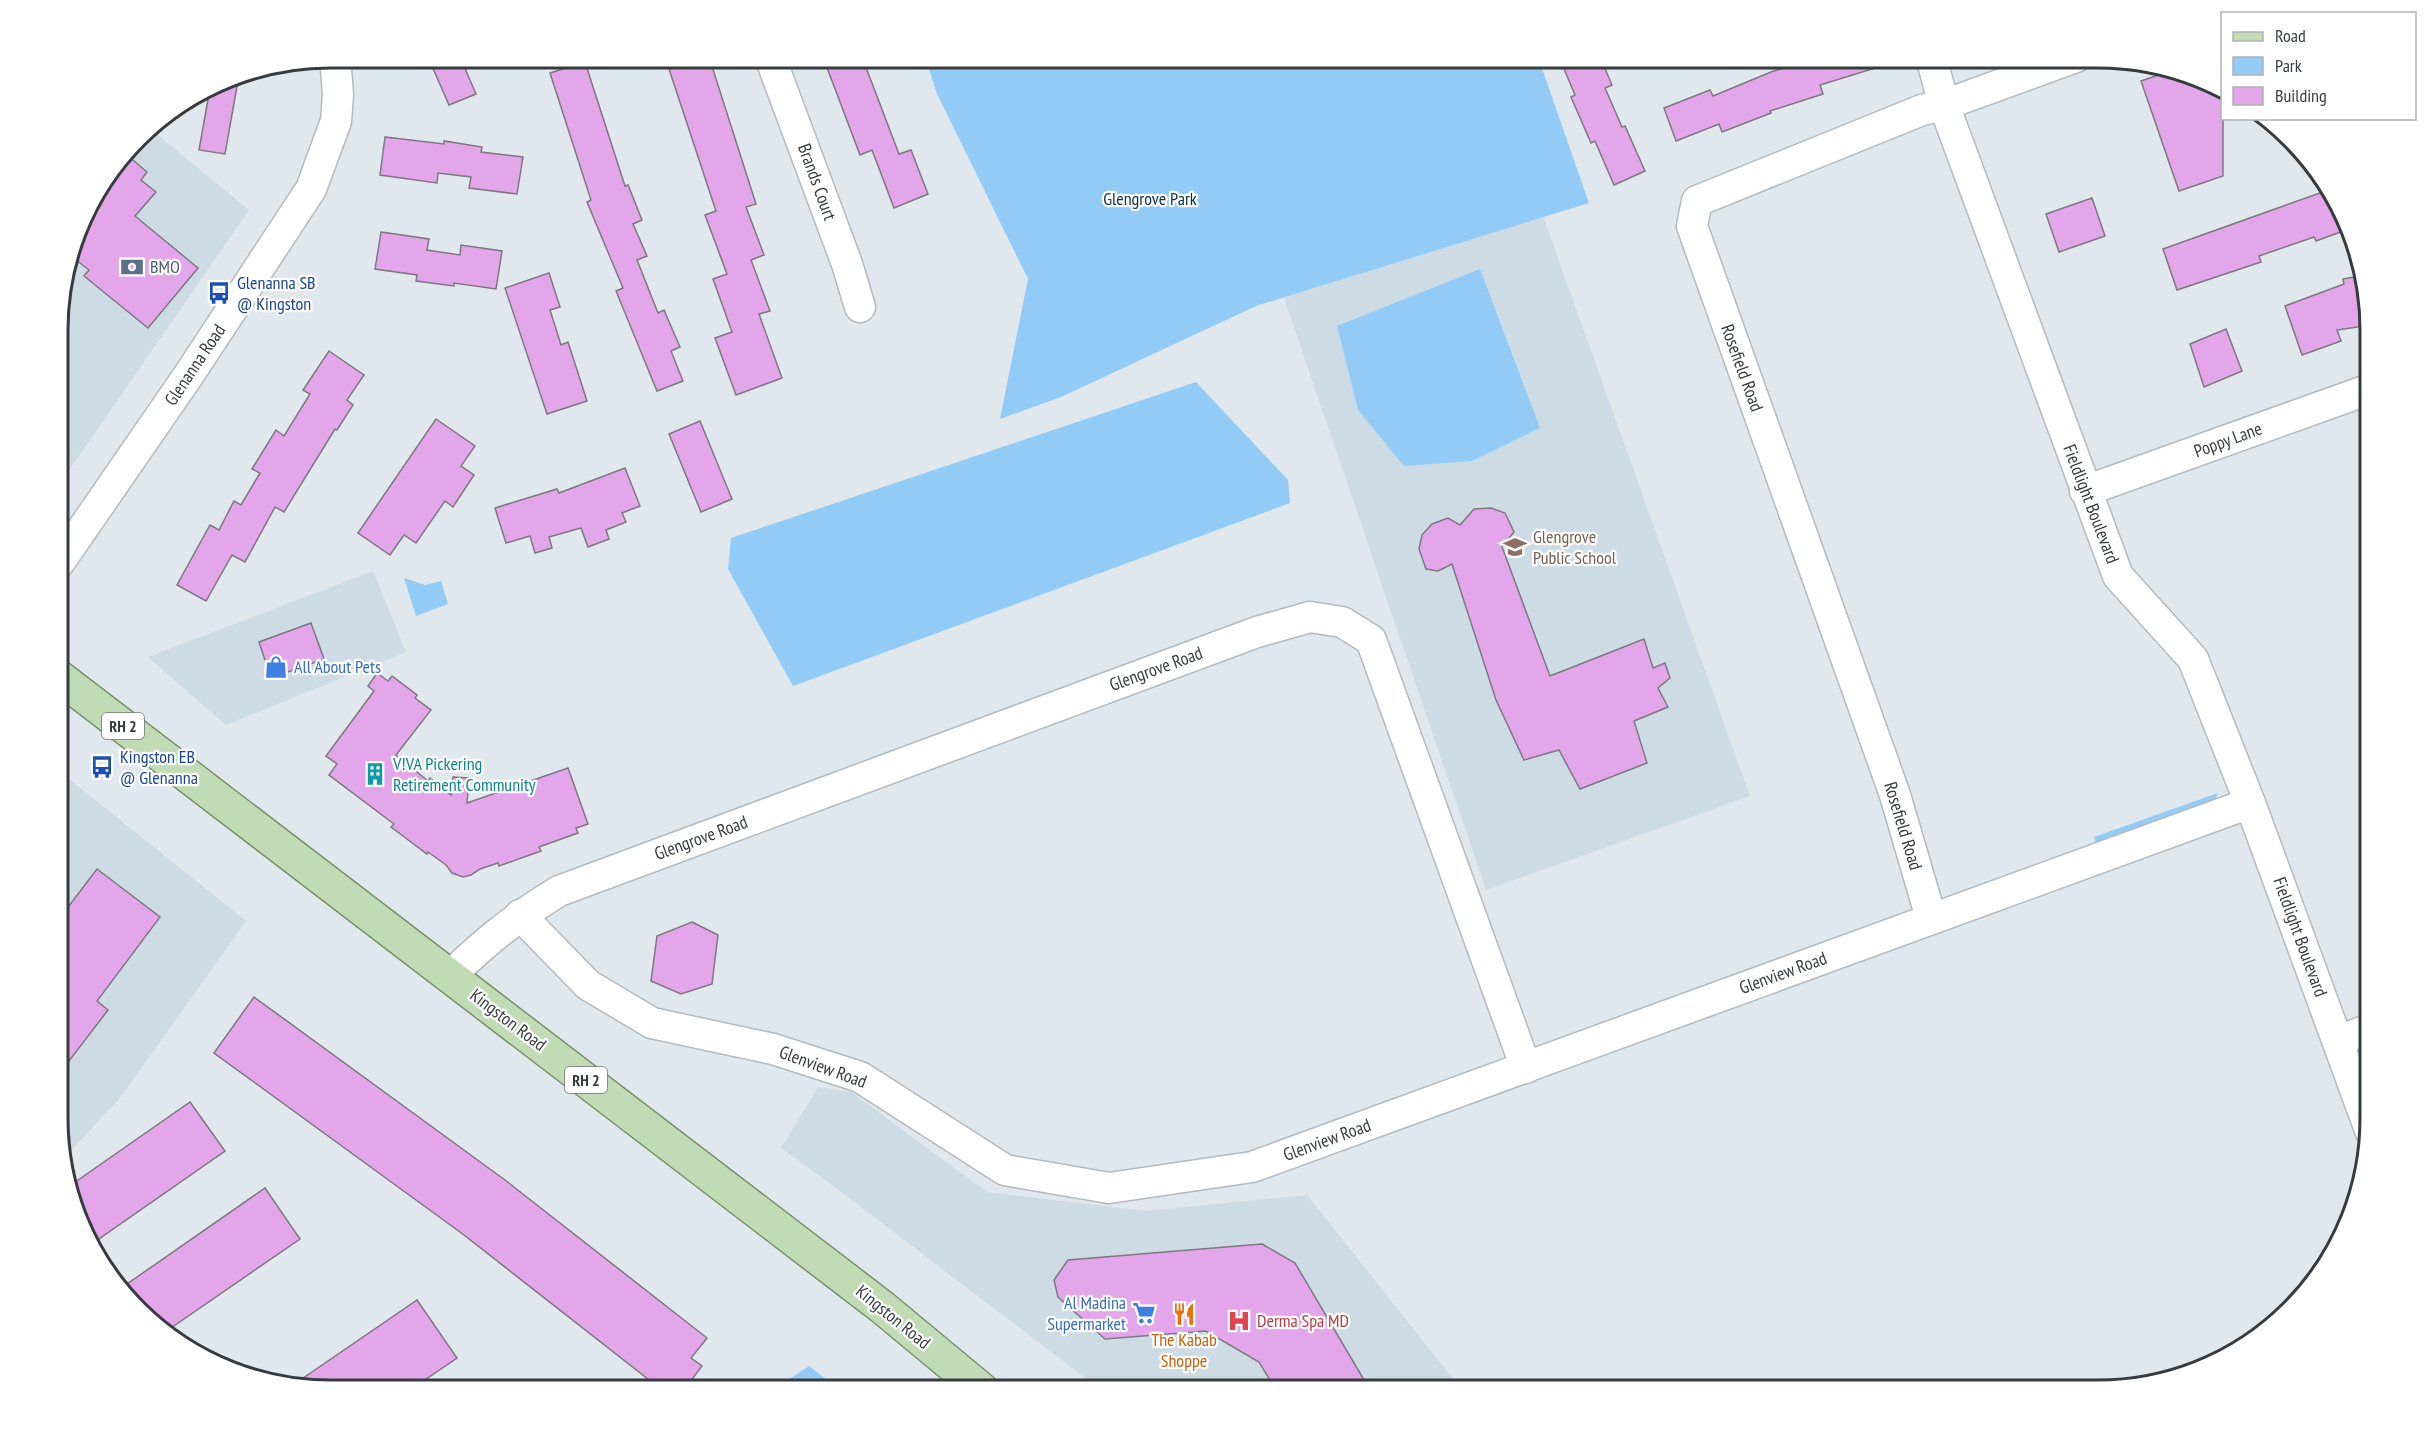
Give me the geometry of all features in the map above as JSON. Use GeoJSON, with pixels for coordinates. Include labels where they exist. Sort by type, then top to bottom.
{"type":"FeatureCollection","features":[{"type":"Feature","properties":{"kind":"main road","name":"Kingston Road"},"geometry":{"type":"LineString","coordinates":[[68,684],[882,1307],[970,1380]]}},
{"type":"Feature","properties":{"kind":"street","name":"Glenanna Road"},"geometry":{"type":"LineString","coordinates":[[68,550],[188,376],[311,189],[336,121],[338,94],[336,68]]}},
{"type":"Feature","properties":{"kind":"street","name":"Brands Court"},"geometry":{"type":"LineString","coordinates":[[774,68],[847,264],[860,307]]}},
{"type":"Feature","properties":{"kind":"street","name":"Fieldlight Boulevard"},"geometry":{"type":"LineString","coordinates":[[1934,68],[1944,105],[2118,576],[2193,659],[2250,803],[2360,1102]]}},
{"type":"Feature","properties":{"kind":"street","name":"Rosefield Road"},"geometry":{"type":"LineString","coordinates":[[1931,918],[1895,795],[1692,226],[1697,201],[1922,111],[2046,68]]}},
{"type":"Feature","properties":{"kind":"street","name":"Poppy Lane"},"geometry":{"type":"LineString","coordinates":[[2085,490],[2360,393]]}},
{"type":"Feature","properties":{"kind":"street","name":"Glengrove Road"},"geometry":{"type":"LineString","coordinates":[[520,915],[559,891],[1257,632],[1310,617],[1342,622],[1371,640],[1526,1068]]}},
{"type":"Feature","properties":{"kind":"street","name":"Glenview Road"},"geometry":{"type":"LineString","coordinates":[[520,915],[588,985],[652,1023],[773,1049],[860,1077],[1005,1170],[1109,1188],[1252,1167],[2250,803]]}},
{"type":"Feature","properties":{"kind":"street"},"geometry":{"type":"LineString","coordinates":[[450,976],[488,939],[520,915]]}},
{"type":"Feature","properties":{"kind":"street"},"geometry":{"type":"LineString","coordinates":[[2338,1041],[2360,1033]]}},
{"type":"Feature","properties":{"kind":"shaded area"},"geometry":{"type":"Polygon","coordinates":[[[156,134],[249,210],[68,472],[68,313],[70,296],[76,262],[87,229],[112,184],[144,144],[156,134]]]}},
{"type":"Feature","properties":{"kind":"shaded area","name":"Glengrove Public School"},"geometry":{"type":"Polygon","coordinates":[[[1543,216],[1750,796],[1486,890],[1284,298],[1543,216]]]}},
{"type":"Feature","properties":{"kind":"shaded area"},"geometry":{"type":"Polygon","coordinates":[[[373,571],[406,652],[226,725],[148,657],[373,571]]]}},
{"type":"Feature","properties":{"kind":"shaded area"},"geometry":{"type":"Polygon","coordinates":[[[68,778],[246,921],[120,1098],[70,1151],[68,1134],[68,778]]]}},
{"type":"Feature","properties":{"kind":"shaded area"},"geometry":{"type":"Polygon","coordinates":[[[818,1087],[851,1092],[987,1192],[1146,1211],[1307,1195],[1454,1380],[1088,1380],[781,1148],[818,1087]]]}},
{"type":"Feature","properties":{"kind":"green space","name":"Glengrove Park"},"geometry":{"type":"Polygon","coordinates":[[[929,68],[1542,68],[1589,203],[1256,306],[1061,397],[1000,419],[1028,279],[937,94],[929,68]]]}},
{"type":"Feature","properties":{"kind":"green space"},"geometry":{"type":"Polygon","coordinates":[[[1480,269],[1540,428],[1472,461],[1404,466],[1358,410],[1337,326],[1480,269]]]}},
{"type":"Feature","properties":{"kind":"green space"},"geometry":{"type":"Polygon","coordinates":[[[1196,382],[1288,480],[1290,503],[793,686],[728,569],[731,538],[1196,382]]]}},
{"type":"Feature","properties":{"kind":"green space"},"geometry":{"type":"Polygon","coordinates":[[[404,578],[425,585],[441,581],[448,604],[416,616],[404,578]]]}},
{"type":"Feature","properties":{"kind":"green space"},"geometry":{"type":"Polygon","coordinates":[[[2218,793],[2213,805],[2096,845],[2094,837],[2218,793]]]}},
{"type":"Feature","properties":{"kind":"green space"},"geometry":{"type":"Polygon","coordinates":[[[809,1366],[827,1380],[788,1380],[809,1366]]]}},
{"type":"Feature","properties":{"kind":"building"},"geometry":{"type":"Polygon","coordinates":[[[433,68],[465,68],[476,94],[449,105],[433,68]]]}},
{"type":"Feature","properties":{"kind":"building"},"geometry":{"type":"Polygon","coordinates":[[[566,68],[587,68],[625,186],[628,185],[642,220],[633,224],[647,256],[637,260],[658,313],[664,310],[680,347],[671,351],[683,381],[657,391],[616,291],[623,288],[587,202],[591,200],[550,73],[566,68]]]}},
{"type":"Feature","properties":{"kind":"building"},"geometry":{"type":"Polygon","coordinates":[[[669,68],[713,68],[756,204],[746,207],[764,255],[751,260],[770,311],[759,314],[782,378],[736,395],[715,338],[732,332],[713,279],[727,274],[705,215],[716,211],[669,68]]]}},
{"type":"Feature","properties":{"kind":"building"},"geometry":{"type":"Polygon","coordinates":[[[827,68],[866,68],[899,154],[911,150],[928,194],[894,208],[872,150],[860,155],[827,68]]]}},
{"type":"Feature","properties":{"kind":"building"},"geometry":{"type":"Polygon","coordinates":[[[1564,68],[1605,68],[1612,85],[1605,88],[1645,171],[1614,185],[1595,141],[1591,143],[1571,97],[1575,95],[1564,68]]]}},
{"type":"Feature","properties":{"kind":"building"},"geometry":{"type":"Polygon","coordinates":[[[1783,68],[1875,68],[1820,85],[1823,94],[1770,111],[1771,113],[1722,132],[1719,124],[1676,141],[1664,108],[1710,90],[1713,96],[1783,68]]]}},
{"type":"Feature","properties":{"kind":"building"},"geometry":{"type":"Polygon","coordinates":[[[2159,75],[2166,76],[2199,87],[2221,99],[2223,176],[2179,191],[2141,81],[2159,75]]]}},
{"type":"Feature","properties":{"kind":"building"},"geometry":{"type":"Polygon","coordinates":[[[237,84],[225,154],[199,150],[208,98],[237,84]]]}},
{"type":"Feature","properties":{"kind":"building"},"geometry":{"type":"Polygon","coordinates":[[[385,137],[444,144],[444,141],[482,147],[481,152],[523,157],[517,194],[469,188],[471,177],[438,173],[437,183],[380,175],[385,137]]]}},
{"type":"Feature","properties":{"kind":"building"},"geometry":{"type":"Polygon","coordinates":[[[131,159],[147,172],[141,180],[156,192],[135,216],[198,268],[148,328],[84,276],[89,270],[77,260],[87,229],[112,184],[131,159]]]}},
{"type":"Feature","properties":{"kind":"building"},"geometry":{"type":"Polygon","coordinates":[[[2321,193],[2342,232],[2316,241],[2314,237],[2259,256],[2261,262],[2177,290],[2163,249],[2321,193]]]}},
{"type":"Feature","properties":{"kind":"building"},"geometry":{"type":"Polygon","coordinates":[[[2092,198],[2105,236],[2059,252],[2046,214],[2092,198]]]}},
{"type":"Feature","properties":{"kind":"building"},"geometry":{"type":"Polygon","coordinates":[[[381,232],[429,239],[427,250],[460,255],[461,245],[502,251],[496,289],[416,281],[417,275],[375,269],[381,232]]]}},
{"type":"Feature","properties":{"kind":"building"},"geometry":{"type":"Polygon","coordinates":[[[549,273],[560,307],[550,310],[561,345],[568,342],[587,401],[547,414],[505,288],[549,273]]]}},
{"type":"Feature","properties":{"kind":"building"},"geometry":{"type":"Polygon","coordinates":[[[2355,277],[2360,327],[2337,330],[2341,341],[2302,355],[2285,306],[2344,284],[2343,279],[2355,277]]]}},
{"type":"Feature","properties":{"kind":"building"},"geometry":{"type":"Polygon","coordinates":[[[2226,329],[2242,371],[2204,387],[2190,344],[2226,329]]]}},
{"type":"Feature","properties":{"kind":"building"},"geometry":{"type":"Polygon","coordinates":[[[329,351],[364,375],[347,400],[353,405],[337,430],[335,429],[284,512],[275,507],[245,562],[232,555],[206,601],[177,585],[210,525],[219,530],[234,501],[241,505],[260,473],[252,469],[276,430],[284,436],[310,394],[303,390],[329,351]]]}},
{"type":"Feature","properties":{"kind":"building"},"geometry":{"type":"Polygon","coordinates":[[[436,419],[475,446],[461,466],[474,475],[453,507],[445,501],[416,543],[404,535],[390,555],[358,533],[436,419]]]}},
{"type":"Feature","properties":{"kind":"building"},"geometry":{"type":"Polygon","coordinates":[[[700,421],[732,499],[701,512],[669,434],[700,421]]]}},
{"type":"Feature","properties":{"kind":"building"},"geometry":{"type":"Polygon","coordinates":[[[625,468],[640,506],[622,513],[626,522],[606,530],[609,539],[588,547],[581,528],[549,537],[552,548],[535,553],[530,536],[506,543],[495,508],[557,489],[559,493],[625,468]]]}},
{"type":"Feature","properties":{"kind":"building"},"geometry":{"type":"Polygon","coordinates":[[[1491,508],[1505,513],[1514,532],[1502,547],[1550,676],[1644,639],[1653,668],[1665,663],[1670,678],[1658,688],[1668,707],[1634,721],[1647,763],[1580,789],[1559,750],[1524,760],[1496,700],[1452,564],[1438,571],[1426,569],[1419,549],[1422,535],[1432,524],[1448,518],[1460,525],[1474,509],[1491,508]]]}},
{"type":"Feature","properties":{"kind":"building"},"geometry":{"type":"Polygon","coordinates":[[[311,623],[324,659],[271,678],[259,642],[311,623]]]}},
{"type":"Feature","properties":{"kind":"building","name":"V!VA Pickering Retirement Community"},"geometry":{"type":"Polygon","coordinates":[[[377,673],[388,681],[392,676],[417,695],[415,698],[431,710],[396,755],[428,781],[430,778],[451,795],[453,777],[469,778],[467,803],[568,768],[588,824],[576,828],[578,833],[539,847],[541,851],[499,866],[498,863],[480,869],[463,877],[452,873],[446,865],[391,827],[394,824],[329,775],[337,764],[326,756],[374,691],[368,686],[377,673]]]}},
{"type":"Feature","properties":{"kind":"building"},"geometry":{"type":"Polygon","coordinates":[[[97,869],[160,917],[97,1001],[108,1010],[68,1062],[68,907],[97,869]]]}},
{"type":"Feature","properties":{"kind":"building"},"geometry":{"type":"Polygon","coordinates":[[[692,922],[718,935],[712,984],[681,994],[651,981],[657,936],[692,922]]]}},
{"type":"Feature","properties":{"kind":"building"},"geometry":{"type":"Polygon","coordinates":[[[254,997],[505,1180],[707,1338],[691,1358],[702,1366],[692,1380],[649,1380],[464,1235],[214,1053],[254,997]]]}},
{"type":"Feature","properties":{"kind":"building"},"geometry":{"type":"Polygon","coordinates":[[[190,1102],[225,1151],[98,1239],[87,1218],[75,1182],[190,1102]]]}},
{"type":"Feature","properties":{"kind":"building"},"geometry":{"type":"Polygon","coordinates":[[[265,1188],[300,1239],[173,1327],[144,1303],[128,1284],[265,1188]]]}},
{"type":"Feature","properties":{"kind":"building"},"geometry":{"type":"Polygon","coordinates":[[[1262,1244],[1295,1263],[1364,1380],[1270,1380],[1259,1362],[1206,1331],[1105,1339],[1058,1297],[1054,1280],[1068,1260],[1262,1244]]]}},
{"type":"Feature","properties":{"kind":"building"},"geometry":{"type":"Polygon","coordinates":[[[417,1300],[457,1358],[425,1380],[303,1378],[417,1300]]]}},
{"type":"Feature","properties":{"kind":"place","name":"BMO"},"geometry":{"type":"Point","coordinates":[132,267]}},
{"type":"Feature","properties":{"kind":"place","name":"Glenanna SB @ Kingston"},"geometry":{"type":"Point","coordinates":[219,293]}},
{"type":"Feature","properties":{"kind":"place","name":"Glengrove Public School"},"geometry":{"type":"Point","coordinates":[1515,547]}},
{"type":"Feature","properties":{"kind":"place","name":"All About Pets"},"geometry":{"type":"Point","coordinates":[276,667]}},
{"type":"Feature","properties":{"kind":"place","name":"Kingston EB @ Glenanna"},"geometry":{"type":"Point","coordinates":[102,767]}},
{"type":"Feature","properties":{"kind":"place","name":"V!VA Pickering Retirement Community"},"geometry":{"type":"Point","coordinates":[375,774]}},
{"type":"Feature","properties":{"kind":"place","name":"Al Madina Supermarket"},"geometry":{"type":"Point","coordinates":[1144,1313]}},
{"type":"Feature","properties":{"kind":"place","name":"The Kabab Shoppe"},"geometry":{"type":"Point","coordinates":[1184,1314]}},
{"type":"Feature","properties":{"kind":"place","name":"Derma Spa MD"},"geometry":{"type":"Point","coordinates":[1239,1321]}}]}
